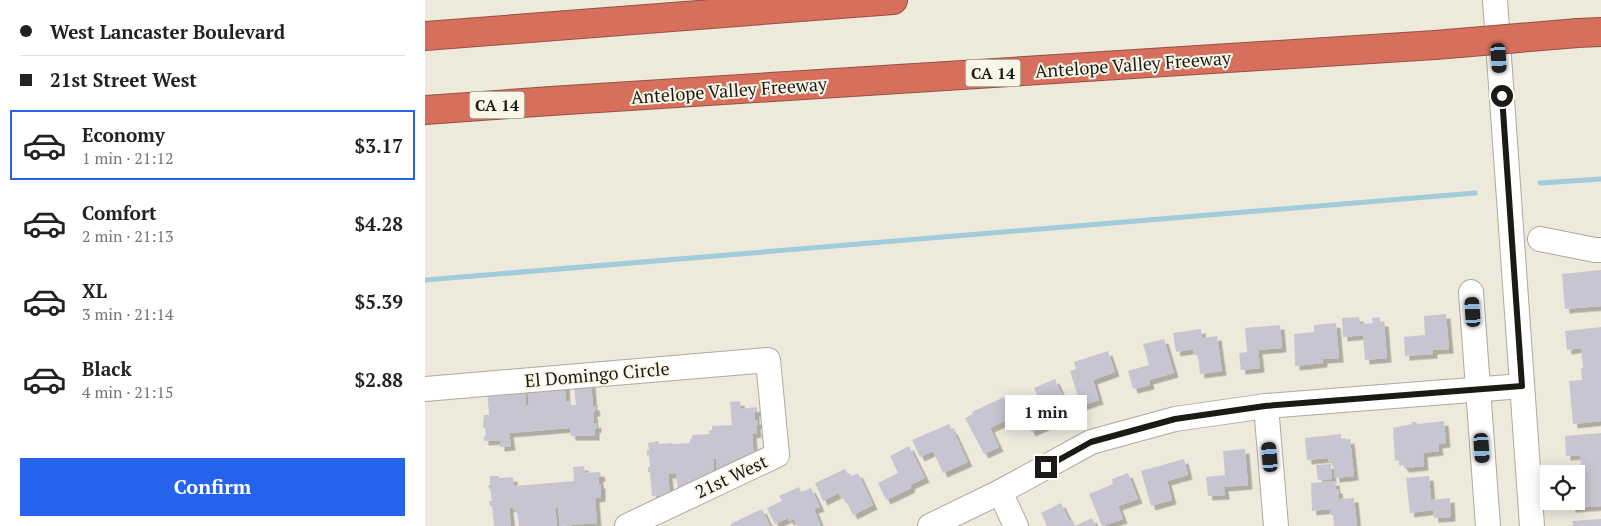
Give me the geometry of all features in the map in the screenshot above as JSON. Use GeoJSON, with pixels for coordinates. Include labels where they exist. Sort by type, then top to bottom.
{"type":"FeatureCollection","features":[{"type":"Feature","properties":{"kind":"highway"},"geometry":{"type":"LineString","coordinates":[[425,30],[438,34],[893,0]]}},
{"type":"Feature","properties":{"kind":"highway","name":"Antelope Valley Freeway"},"geometry":{"type":"LineString","coordinates":[[431,112],[1435,45],[1589,32]]}},
{"type":"Feature","properties":{"kind":"street"},"geometry":{"type":"LineString","coordinates":[[1495,0],[1532,526]]}},
{"type":"Feature","properties":{"kind":"street"},"geometry":{"type":"LineString","coordinates":[[1540,239],[1601,250]]}},
{"type":"Feature","properties":{"kind":"street"},"geometry":{"type":"LineString","coordinates":[[1471,292],[1488,526]]}},
{"type":"Feature","properties":{"kind":"street","name":"El Domingo Circle"},"geometry":{"type":"LineString","coordinates":[[425,389],[768,360]]}},
{"type":"Feature","properties":{"kind":"street","name":"21st West"},"geometry":{"type":"LineString","coordinates":[[627,526],[777,455],[768,360]]}},
{"type":"Feature","properties":{"kind":"street"},"geometry":{"type":"LineString","coordinates":[[930,526],[1000,492],[1091,442],[1175,419],[1265,406],[1522,386]]}},
{"type":"Feature","properties":{"kind":"street"},"geometry":{"type":"LineString","coordinates":[[1265,406],[1276,526]]}},
{"type":"Feature","properties":{"kind":"street"},"geometry":{"type":"LineString","coordinates":[[1000,492],[1016,526]]}},
{"type":"Feature","properties":{"kind":"building"},"geometry":{"type":"Polygon","coordinates":[[[1601,270],[1601,306],[1565,309],[1562,274],[1601,270]]]}},
{"type":"Feature","properties":{"kind":"building"},"geometry":{"type":"Polygon","coordinates":[[[1446,314],[1449,349],[1433,350],[1433,354],[1405,356],[1404,337],[1425,335],[1424,316],[1446,314]]]}},
{"type":"Feature","properties":{"kind":"building"},"geometry":{"type":"Polygon","coordinates":[[[1359,317],[1360,324],[1373,323],[1372,318],[1380,317],[1380,322],[1384,322],[1387,358],[1365,360],[1363,335],[1343,337],[1342,318],[1359,317]]]}},
{"type":"Feature","properties":{"kind":"building"},"geometry":{"type":"Polygon","coordinates":[[[1336,323],[1339,358],[1323,359],[1323,363],[1295,366],[1294,334],[1314,332],[1314,325],[1336,323]]]}},
{"type":"Feature","properties":{"kind":"building"},"geometry":{"type":"Polygon","coordinates":[[[1280,325],[1282,348],[1258,350],[1260,368],[1241,370],[1239,353],[1247,352],[1245,328],[1280,325]]]}},
{"type":"Feature","properties":{"kind":"building"},"geometry":{"type":"Polygon","coordinates":[[[1601,327],[1601,421],[1573,424],[1569,381],[1582,380],[1581,368],[1583,368],[1581,348],[1567,350],[1565,331],[1601,327]]]}},
{"type":"Feature","properties":{"kind":"building"},"geometry":{"type":"Polygon","coordinates":[[[1201,329],[1202,338],[1217,336],[1222,371],[1200,374],[1198,355],[1194,355],[1193,349],[1176,352],[1173,333],[1201,329]]]}},
{"type":"Feature","properties":{"kind":"building"},"geometry":{"type":"Polygon","coordinates":[[[1164,339],[1174,373],[1149,380],[1150,385],[1133,389],[1128,371],[1149,365],[1143,344],[1164,339]]]}},
{"type":"Feature","properties":{"kind":"building"},"geometry":{"type":"Polygon","coordinates":[[[1108,351],[1115,372],[1093,380],[1099,400],[1081,406],[1070,371],[1076,369],[1074,362],[1108,351]]]}},
{"type":"Feature","properties":{"kind":"building"},"geometry":{"type":"Polygon","coordinates":[[[1055,379],[1069,411],[1055,418],[1056,421],[1031,432],[1019,406],[1038,397],[1034,388],[1055,379]]]}},
{"type":"Feature","properties":{"kind":"building"},"geometry":{"type":"Polygon","coordinates":[[[565,383],[566,402],[571,401],[571,405],[576,405],[574,385],[591,383],[593,406],[595,406],[596,412],[593,412],[594,424],[597,423],[595,436],[571,436],[570,428],[509,433],[511,446],[500,447],[500,440],[484,441],[484,436],[486,435],[485,428],[483,428],[484,415],[489,415],[487,390],[525,387],[526,406],[529,405],[527,386],[565,383]]]}},
{"type":"Feature","properties":{"kind":"building"},"geometry":{"type":"Polygon","coordinates":[[[1004,397],[1013,417],[990,428],[999,447],[984,454],[965,418],[973,414],[972,412],[1004,397]]]}},
{"type":"Feature","properties":{"kind":"building"},"geometry":{"type":"Polygon","coordinates":[[[740,401],[741,409],[757,407],[755,420],[758,420],[756,425],[757,433],[752,434],[754,458],[737,460],[738,468],[717,470],[716,459],[713,459],[714,478],[698,479],[699,486],[678,488],[676,474],[668,474],[670,494],[652,496],[650,472],[648,472],[648,467],[650,467],[649,455],[647,456],[647,451],[649,450],[648,443],[658,441],[659,444],[690,443],[692,435],[710,434],[709,430],[712,430],[712,426],[732,425],[730,402],[740,401]]]}},
{"type":"Feature","properties":{"kind":"building"},"geometry":{"type":"Polygon","coordinates":[[[1444,421],[1446,443],[1438,444],[1439,451],[1423,453],[1424,466],[1405,468],[1398,460],[1395,461],[1393,428],[1412,424],[1411,422],[1416,422],[1417,424],[1444,421]]]}},
{"type":"Feature","properties":{"kind":"building"},"geometry":{"type":"Polygon","coordinates":[[[949,424],[968,462],[943,473],[933,451],[920,457],[912,440],[949,424]]]}},
{"type":"Feature","properties":{"kind":"building"},"geometry":{"type":"Polygon","coordinates":[[[1601,433],[1601,506],[1585,507],[1585,465],[1581,465],[1580,455],[1566,456],[1565,436],[1601,433]]]}},
{"type":"Feature","properties":{"kind":"building"},"geometry":{"type":"Polygon","coordinates":[[[1341,434],[1341,440],[1350,439],[1354,476],[1335,478],[1333,461],[1328,462],[1328,458],[1307,460],[1305,438],[1341,434]]]}},
{"type":"Feature","properties":{"kind":"building"},"geometry":{"type":"Polygon","coordinates":[[[909,446],[925,478],[910,485],[911,488],[886,500],[878,483],[898,473],[890,456],[909,446]]]}},
{"type":"Feature","properties":{"kind":"building"},"geometry":{"type":"Polygon","coordinates":[[[1245,449],[1248,485],[1224,487],[1225,495],[1208,496],[1206,477],[1225,475],[1223,451],[1245,449]]]}},
{"type":"Feature","properties":{"kind":"building"},"geometry":{"type":"Polygon","coordinates":[[[1184,459],[1188,475],[1167,481],[1172,500],[1151,506],[1141,471],[1184,459]]]}},
{"type":"Feature","properties":{"kind":"building"},"geometry":{"type":"Polygon","coordinates":[[[1331,464],[1332,479],[1318,480],[1316,465],[1331,464]]]}},
{"type":"Feature","properties":{"kind":"building"},"geometry":{"type":"Polygon","coordinates":[[[584,466],[585,473],[600,472],[601,497],[595,498],[597,523],[560,526],[558,507],[555,508],[557,526],[519,526],[517,511],[514,511],[513,507],[509,508],[511,526],[494,526],[492,506],[490,506],[489,501],[492,501],[488,485],[490,485],[490,476],[499,476],[499,478],[513,477],[514,486],[574,481],[573,467],[584,466]]]}},
{"type":"Feature","properties":{"kind":"building"},"geometry":{"type":"Polygon","coordinates":[[[845,469],[850,477],[858,473],[873,505],[853,515],[844,497],[841,498],[839,493],[823,501],[815,483],[845,469]]]}},
{"type":"Feature","properties":{"kind":"building"},"geometry":{"type":"Polygon","coordinates":[[[1128,473],[1138,499],[1118,506],[1123,519],[1102,526],[1089,494],[1113,484],[1112,479],[1128,473]]]}},
{"type":"Feature","properties":{"kind":"building"},"geometry":{"type":"Polygon","coordinates":[[[1429,476],[1431,500],[1450,498],[1451,517],[1434,518],[1433,510],[1410,513],[1406,478],[1429,476]]]}},
{"type":"Feature","properties":{"kind":"building"},"geometry":{"type":"Polygon","coordinates":[[[1335,481],[1339,499],[1354,498],[1357,526],[1334,526],[1333,515],[1331,515],[1330,509],[1312,511],[1311,483],[1335,481]]]}},
{"type":"Feature","properties":{"kind":"building"},"geometry":{"type":"Polygon","coordinates":[[[799,487],[801,492],[811,488],[820,507],[814,509],[821,526],[797,526],[794,519],[789,521],[788,518],[775,524],[767,508],[782,501],[779,496],[799,487]]]}},
{"type":"Feature","properties":{"kind":"building"},"geometry":{"type":"Polygon","coordinates":[[[1061,503],[1070,522],[1073,520],[1075,526],[1047,526],[1041,513],[1061,503]]]}},
{"type":"Feature","properties":{"kind":"building"},"geometry":{"type":"Polygon","coordinates":[[[762,509],[770,526],[731,526],[730,524],[762,509]]]}},
{"type":"Feature","properties":{"kind":"building"},"geometry":{"type":"Polygon","coordinates":[[[1092,518],[1096,526],[1075,526],[1092,518]]]}},
{"type":"Feature","properties":{"kind":"building"},"geometry":{"type":"Polygon","coordinates":[[[1601,519],[1601,526],[1573,526],[1572,521],[1601,519]]]}},
{"type":"Feature","properties":{"kind":"waterway"},"geometry":{"type":"LineString","coordinates":[[1540,183],[1601,179]]}},
{"type":"Feature","properties":{"kind":"waterway"},"geometry":{"type":"LineString","coordinates":[[425,280],[1475,193]]}},
{"type":"Feature","properties":{"kind":"route"},"geometry":{"type":"LineString","coordinates":[[1046,467],[1091,442],[1175,419],[1265,406],[1522,386],[1502,96]]}}]}
